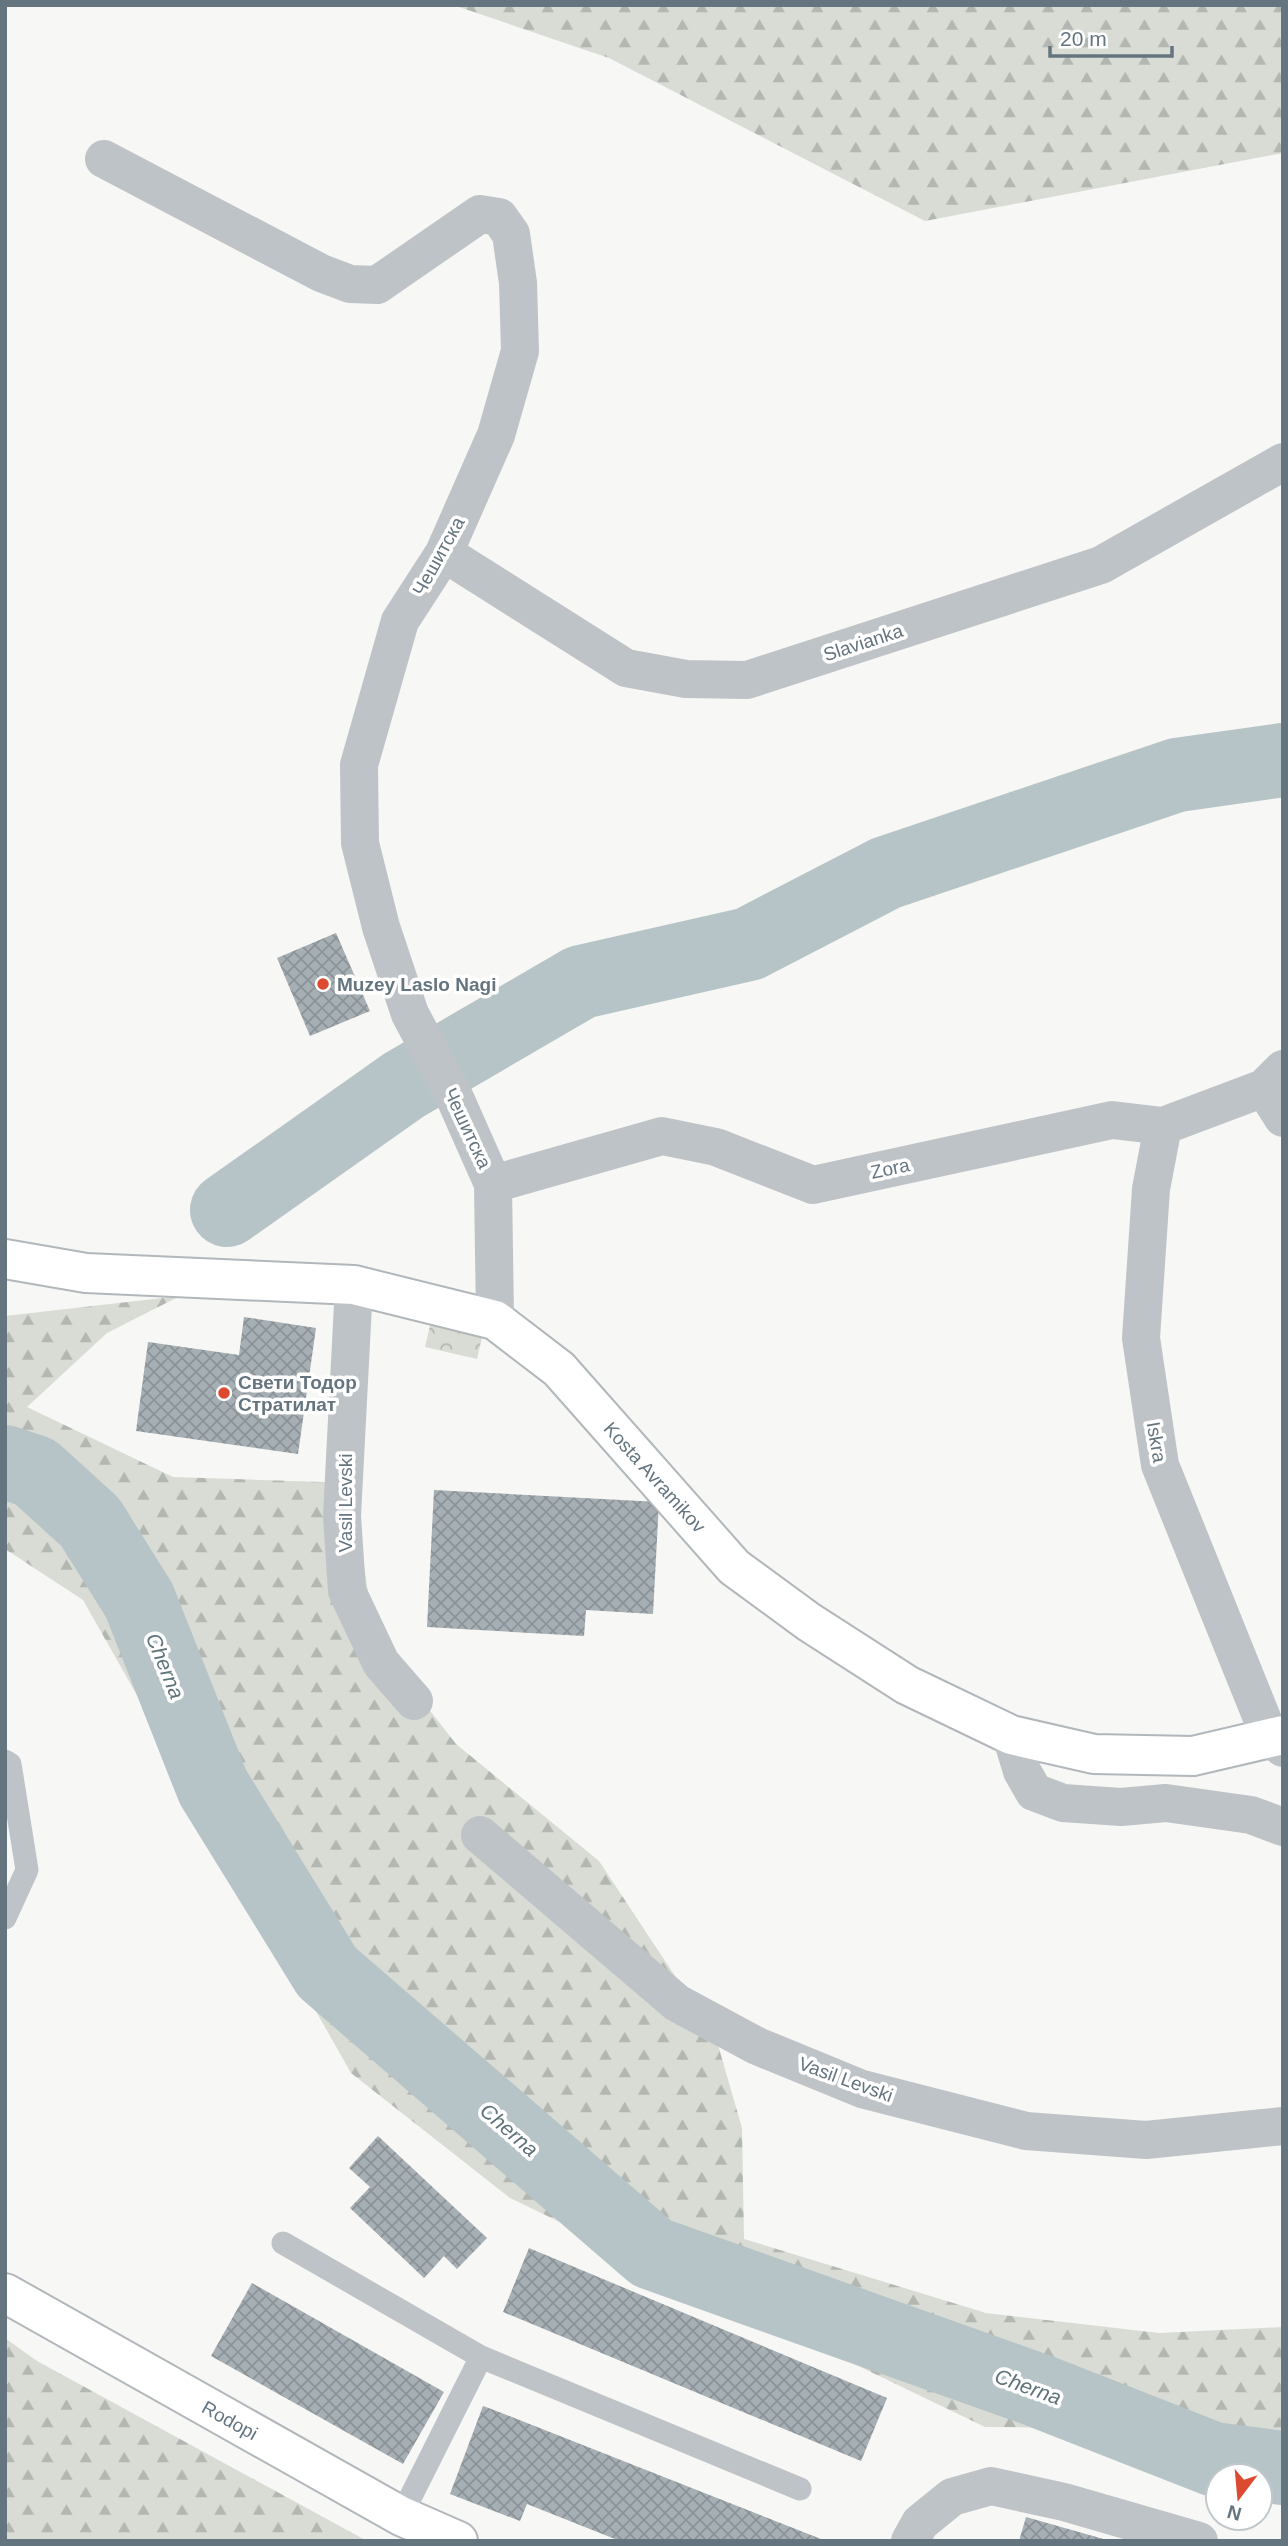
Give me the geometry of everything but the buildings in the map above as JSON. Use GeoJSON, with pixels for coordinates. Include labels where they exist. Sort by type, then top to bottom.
{"type":"FeatureCollection","features":[{"type":"Feature","properties":{"kind":"street","name":"Чешитска"},"geometry":{"type":"LineString","coordinates":[[104,159],[321,273],[350,284],[377,285],[480,214],[499,217],[510,234],[518,283],[520,351],[496,435],[444,553],[400,621],[359,765],[360,843],[380,927],[410,1014],[454,1096],[493,1184],[495,1320]]}},
{"type":"Feature","properties":{"kind":"street","name":"Slavianka"},"geometry":{"type":"LineString","coordinates":[[444,553],[626,668],[686,679],[747,680],[1101,565],[1283,463]]}},
{"type":"Feature","properties":{"kind":"street","name":"Zora"},"geometry":{"type":"LineString","coordinates":[[493,1184],[662,1136],[716,1147],[813,1185],[1112,1120],[1163,1126],[1276,1092]]}},
{"type":"Feature","properties":{"kind":"street","name":"Iskra"},"geometry":{"type":"LineString","coordinates":[[1163,1126],[1151,1189],[1141,1338],[1160,1465],[1278,1740]]}},
{"type":"Feature","properties":{"kind":"street","name":"Kosta Avramikov"},"geometry":{"type":"LineString","coordinates":[[5,1259],[86,1273],[354,1285],[495,1320],[559,1369],[734,1567],[809,1622],[907,1685],[1012,1735],[1094,1754],[1193,1756],[1278,1740]]}},
{"type":"Feature","properties":{"kind":"street","name":"Vasil Levski"},"geometry":{"type":"LineString","coordinates":[[354,1285],[342,1516],[347,1591],[381,1663],[414,1701]]}},
{"type":"Feature","properties":{"kind":"street"},"geometry":{"type":"LineString","coordinates":[[1012,1735],[1022,1771],[1034,1792],[1063,1803],[1121,1807],[1166,1803],[1251,1815],[1283,1826]]}},
{"type":"Feature","properties":{"kind":"street","name":"Vasil Levski"},"geometry":{"type":"LineString","coordinates":[[480,1835],[677,2003],[757,2046],[862,2088],[1026,2131],[1146,2140],[1283,2126]]}},
{"type":"Feature","properties":{"kind":"street","name":"Rodopi"},"geometry":{"type":"LineString","coordinates":[[5,2293],[401,2516],[458,2541]]}},
{"type":"Feature","properties":{"kind":"street"},"geometry":{"type":"LineString","coordinates":[[910,2541],[920,2523],[952,2497],[990,2486],[1064,2502],[1199,2541]]}},
{"type":"Feature","properties":{"kind":"lane"},"geometry":{"type":"LineString","coordinates":[[5,1761],[10,1764],[27,1870],[5,1918]]}},
{"type":"Feature","properties":{"kind":"lane"},"geometry":{"type":"LineString","coordinates":[[283,2244],[481,2357],[800,2489]]}},
{"type":"Feature","properties":{"kind":"lane"},"geometry":{"type":"LineString","coordinates":[[401,2516],[481,2357]]}},
{"type":"Feature","properties":{"kind":"green space"},"geometry":{"type":"Polygon","coordinates":[[[453,5],[1283,5],[1283,153],[925,221],[609,58],[453,5]]]}},
{"type":"Feature","properties":{"kind":"green space"},"geometry":{"type":"Polygon","coordinates":[[[180,1296],[107,1333],[27,1407],[173,1477],[352,1483],[375,1640],[456,1744],[599,1861],[716,2038],[742,2128],[744,2239],[986,2313],[1159,2333],[1283,2327],[1283,2430],[985,2427],[510,2198],[351,2073],[83,1600],[5,1549],[5,1316],[180,1296]]]}},
{"type":"Feature","properties":{"kind":"green space"},"geometry":{"type":"Polygon","coordinates":[[[434,1308],[486,1320],[477,1359],[425,1347],[434,1308]]]}},
{"type":"Feature","properties":{"kind":"green space"},"geometry":{"type":"Polygon","coordinates":[[[5,2338],[37,2361],[367,2541],[5,2539],[5,2338]]]}},
{"type":"Feature","properties":{"kind":"waterway"},"geometry":{"type":"LineString","coordinates":[[227,1210],[404,1085],[581,982],[749,944],[886,873],[1177,775],[1283,760]]}},
{"type":"Feature","properties":{"kind":"waterway","name":"Cherna"},"geometry":{"type":"LineString","coordinates":[[5,1462],[35,1472],[90,1522],[139,1600],[213,1787],[327,1972],[652,2253],[1037,2390],[1213,2459],[1283,2468]]}},
{"type":"Feature","properties":{"kind":"place","name":"Muzey Laslo Nagi"},"geometry":{"type":"Point","coordinates":[323,984]}},
{"type":"Feature","properties":{"kind":"place","name":"Свети Тодор Стратилат"},"geometry":{"type":"Point","coordinates":[224,1393]}}]}
